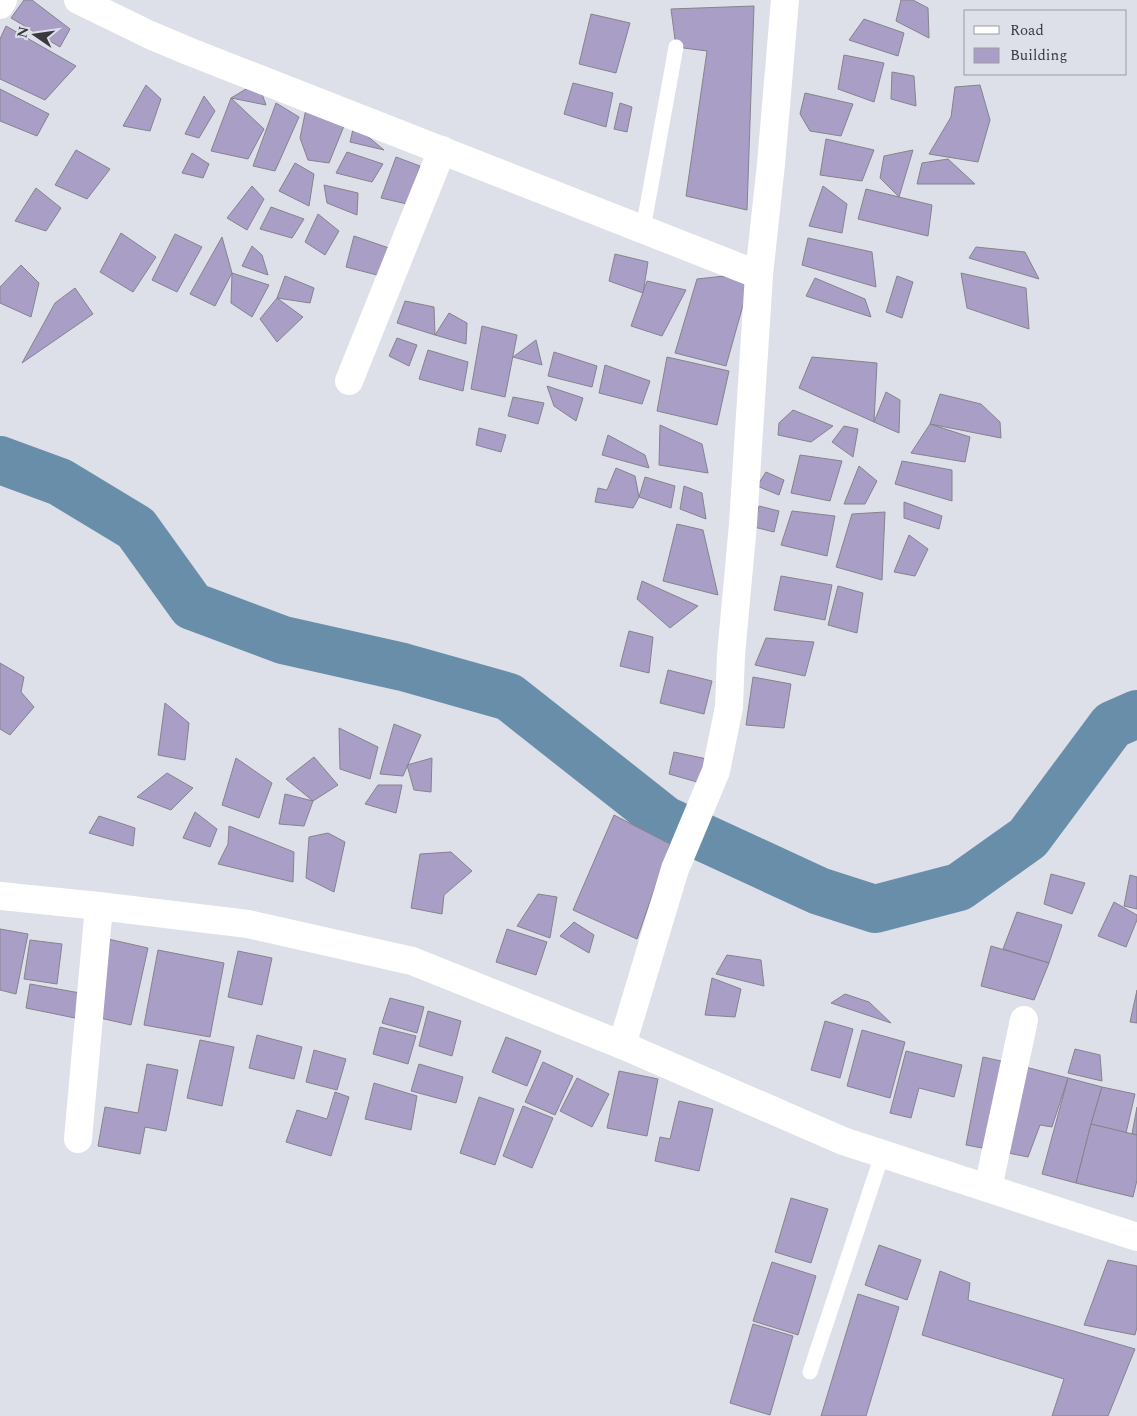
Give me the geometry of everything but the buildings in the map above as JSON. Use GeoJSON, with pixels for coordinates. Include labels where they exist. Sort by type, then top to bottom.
{"type":"FeatureCollection","features":[{"type":"Feature","properties":{"kind":"street"},"geometry":{"type":"LineString","coordinates":[[0,5],[2,0]]}},
{"type":"Feature","properties":{"kind":"street"},"geometry":{"type":"LineString","coordinates":[[78,0],[188,51],[759,275]]}},
{"type":"Feature","properties":{"kind":"street"},"geometry":{"type":"LineString","coordinates":[[622,1045],[675,869],[716,771],[729,707],[731,655],[743,524],[759,275],[785,0]]}},
{"type":"Feature","properties":{"kind":"street"},"geometry":{"type":"LineString","coordinates":[[349,381],[442,150]]}},
{"type":"Feature","properties":{"kind":"street"},"geometry":{"type":"LineString","coordinates":[[0,896],[248,924],[412,961],[622,1045],[843,1141],[1137,1237]]}},
{"type":"Feature","properties":{"kind":"street"},"geometry":{"type":"LineString","coordinates":[[78,1139],[99,906]]}},
{"type":"Feature","properties":{"kind":"street"},"geometry":{"type":"LineString","coordinates":[[988,1188],[1024,1020]]}},
{"type":"Feature","properties":{"kind":"lane"},"geometry":{"type":"LineString","coordinates":[[643,229],[676,47]]}},
{"type":"Feature","properties":{"kind":"lane"},"geometry":{"type":"LineString","coordinates":[[810,1372],[882,1155]]}},
{"type":"Feature","properties":{"kind":"waterway"},"geometry":{"type":"LineString","coordinates":[[0,460],[60,482],[136,528],[192,606],[283,640],[403,667],[509,697],[665,820],[819,891],[875,909],[959,887],[1028,838],[1112,725],[1137,714]]}}]}
